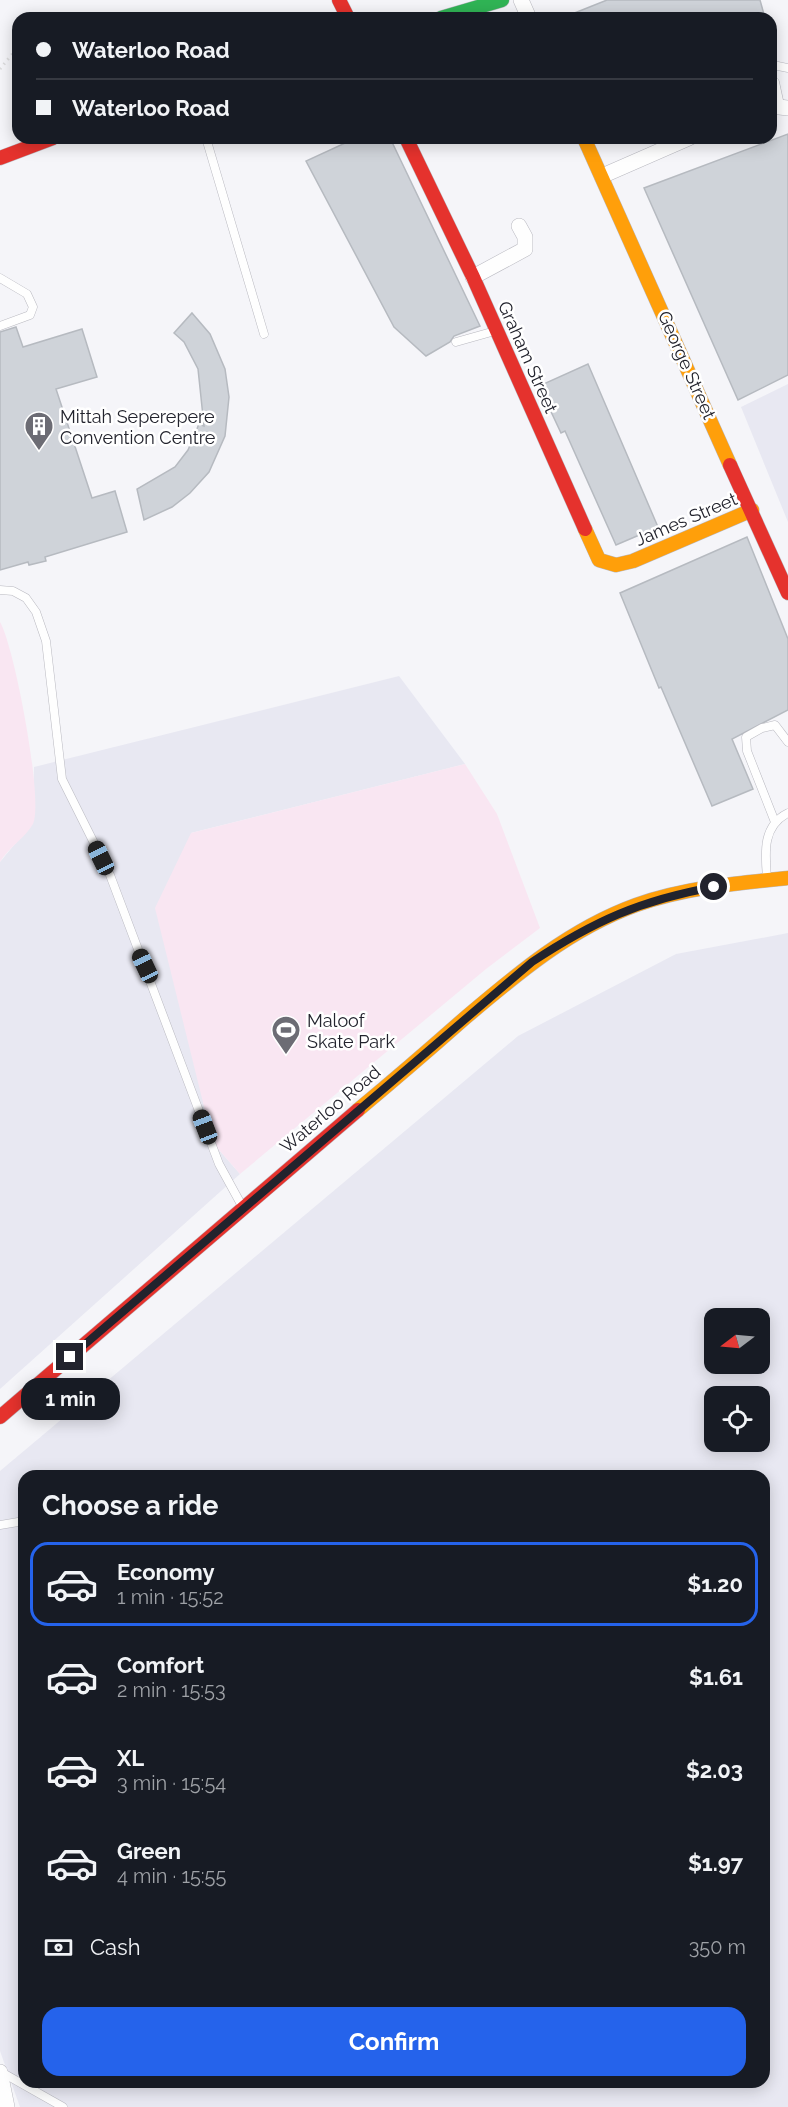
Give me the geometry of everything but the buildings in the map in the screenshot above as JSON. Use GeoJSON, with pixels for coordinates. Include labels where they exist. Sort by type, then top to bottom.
{"type":"FeatureCollection","features":[{"type":"Feature","properties":{"kind":"street"},"geometry":{"type":"LineString","coordinates":[[461,12],[502,0]]}},
{"type":"Feature","properties":{"kind":"street"},"geometry":{"type":"LineString","coordinates":[[0,158],[37,144]]}},
{"type":"Feature","properties":{"kind":"street","name":"Graham Street"},"geometry":{"type":"LineString","coordinates":[[409,144],[473,277],[599,560],[616,565],[633,561]]}},
{"type":"Feature","properties":{"kind":"street","name":"George Street"},"geometry":{"type":"LineString","coordinates":[[587,144],[788,593]]}},
{"type":"Feature","properties":{"kind":"street"},"geometry":{"type":"LineString","coordinates":[[602,176],[675,144]]}},
{"type":"Feature","properties":{"kind":"street"},"geometry":{"type":"LineString","coordinates":[[473,277],[525,249],[525,237],[519,226]]}},
{"type":"Feature","properties":{"kind":"street","name":"James Street"},"geometry":{"type":"LineString","coordinates":[[633,561],[752,510]]}},
{"type":"Feature","properties":{"kind":"street","name":"Waterloo Road"},"geometry":{"type":"LineString","coordinates":[[0,1417],[532,962],[556,946],[635,905],[696,891],[767,879],[788,878]]}},
{"type":"Feature","properties":{"kind":"street"},"geometry":{"type":"LineString","coordinates":[[0,2072],[7,2107]]}},
{"type":"Feature","properties":{"kind":"lane"},"geometry":{"type":"LineString","coordinates":[[208,144],[264,334]]}},
{"type":"Feature","properties":{"kind":"lane"},"geometry":{"type":"LineString","coordinates":[[0,278],[27,294],[33,307],[30,315],[0,326]]}},
{"type":"Feature","properties":{"kind":"lane"},"geometry":{"type":"LineString","coordinates":[[456,342],[497,331]]}},
{"type":"Feature","properties":{"kind":"lane"},"geometry":{"type":"LineString","coordinates":[[0,590],[13,591],[27,598],[36,612],[46,641],[62,779],[110,875],[219,1164],[243,1207]]}},
{"type":"Feature","properties":{"kind":"lane"},"geometry":{"type":"LineString","coordinates":[[776,822],[747,751],[746,737],[762,728],[775,725],[788,742]]}},
{"type":"Feature","properties":{"kind":"lane"},"geometry":{"type":"LineString","coordinates":[[767,879],[765,851],[769,831],[788,813]]}},
{"type":"Feature","properties":{"kind":"lane"},"geometry":{"type":"LineString","coordinates":[[0,1525],[18,1522]]}},
{"type":"Feature","properties":{"kind":"lane"},"geometry":{"type":"LineString","coordinates":[[0,2072],[18,2082]]}},
{"type":"Feature","properties":{"kind":"lane"},"geometry":{"type":"LineString","coordinates":[[29,2088],[63,2107]]}},
{"type":"Feature","properties":{"kind":"path"},"geometry":{"type":"LineString","coordinates":[[0,69],[12,54]]}},
{"type":"Feature","properties":{"kind":"shaded area"},"geometry":{"type":"Polygon","coordinates":[[[788,384],[788,522],[741,407],[788,384]]]}},
{"type":"Feature","properties":{"kind":"shaded area"},"geometry":{"type":"Polygon","coordinates":[[[0,622],[13,660],[26,723],[35,809],[30,829],[0,862],[0,622]]]}},
{"type":"Feature","properties":{"kind":"shaded area"},"geometry":{"type":"Polygon","coordinates":[[[399,676],[465,764],[191,833],[213,1143],[240,1174],[0,1389],[0,862],[33,822],[34,767],[399,676]]]}},
{"type":"Feature","properties":{"kind":"shaded area","name":"Maloof Skate Park"},"geometry":{"type":"Polygon","coordinates":[[[465,764],[497,814],[540,928],[486,969],[240,1174],[213,1143],[155,908],[191,833],[465,764]]]}},
{"type":"Feature","properties":{"kind":"shaded area"},"geometry":{"type":"Polygon","coordinates":[[[788,933],[788,2107],[20,2107],[0,2051],[0,1471],[518,1036],[676,954],[788,933]]]}},
{"type":"Feature","properties":{"kind":"traffic: fast"},"geometry":{"type":"LineString","coordinates":[[461,12],[502,0]]}},
{"type":"Feature","properties":{"kind":"traffic: slow"},"geometry":{"type":"LineString","coordinates":[[587,144],[730,465]]}},
{"type":"Feature","properties":{"kind":"traffic: slow"},"geometry":{"type":"LineString","coordinates":[[585,529],[599,560],[616,565],[633,561],[752,510]]}},
{"type":"Feature","properties":{"kind":"traffic: slow"},"geometry":{"type":"LineString","coordinates":[[358,1110],[505,985],[567,939],[589,926],[636,905],[673,894],[730,884],[788,878]]}},
{"type":"Feature","properties":{"kind":"traffic: jam"},"geometry":{"type":"LineString","coordinates":[[339,0],[345,12]]}},
{"type":"Feature","properties":{"kind":"traffic: jam"},"geometry":{"type":"LineString","coordinates":[[0,158],[37,144]]}},
{"type":"Feature","properties":{"kind":"traffic: jam"},"geometry":{"type":"LineString","coordinates":[[409,144],[473,277],[585,529]]}},
{"type":"Feature","properties":{"kind":"traffic: jam"},"geometry":{"type":"LineString","coordinates":[[730,465],[788,593]]}},
{"type":"Feature","properties":{"kind":"traffic: jam"},"geometry":{"type":"LineString","coordinates":[[0,1417],[358,1110]]}},
{"type":"Feature","properties":{"kind":"place","name":"Mittah Seperepere Convention Centre"},"geometry":{"type":"Point","coordinates":[39,452]}},
{"type":"Feature","properties":{"kind":"place","name":"Maloof Skate Park"},"geometry":{"type":"Point","coordinates":[286,1056]}},
{"type":"Feature","properties":{"kind":"route"},"geometry":{"type":"LineString","coordinates":[[70,1357],[532,962],[580,932],[635,905],[714,887]]}}]}
